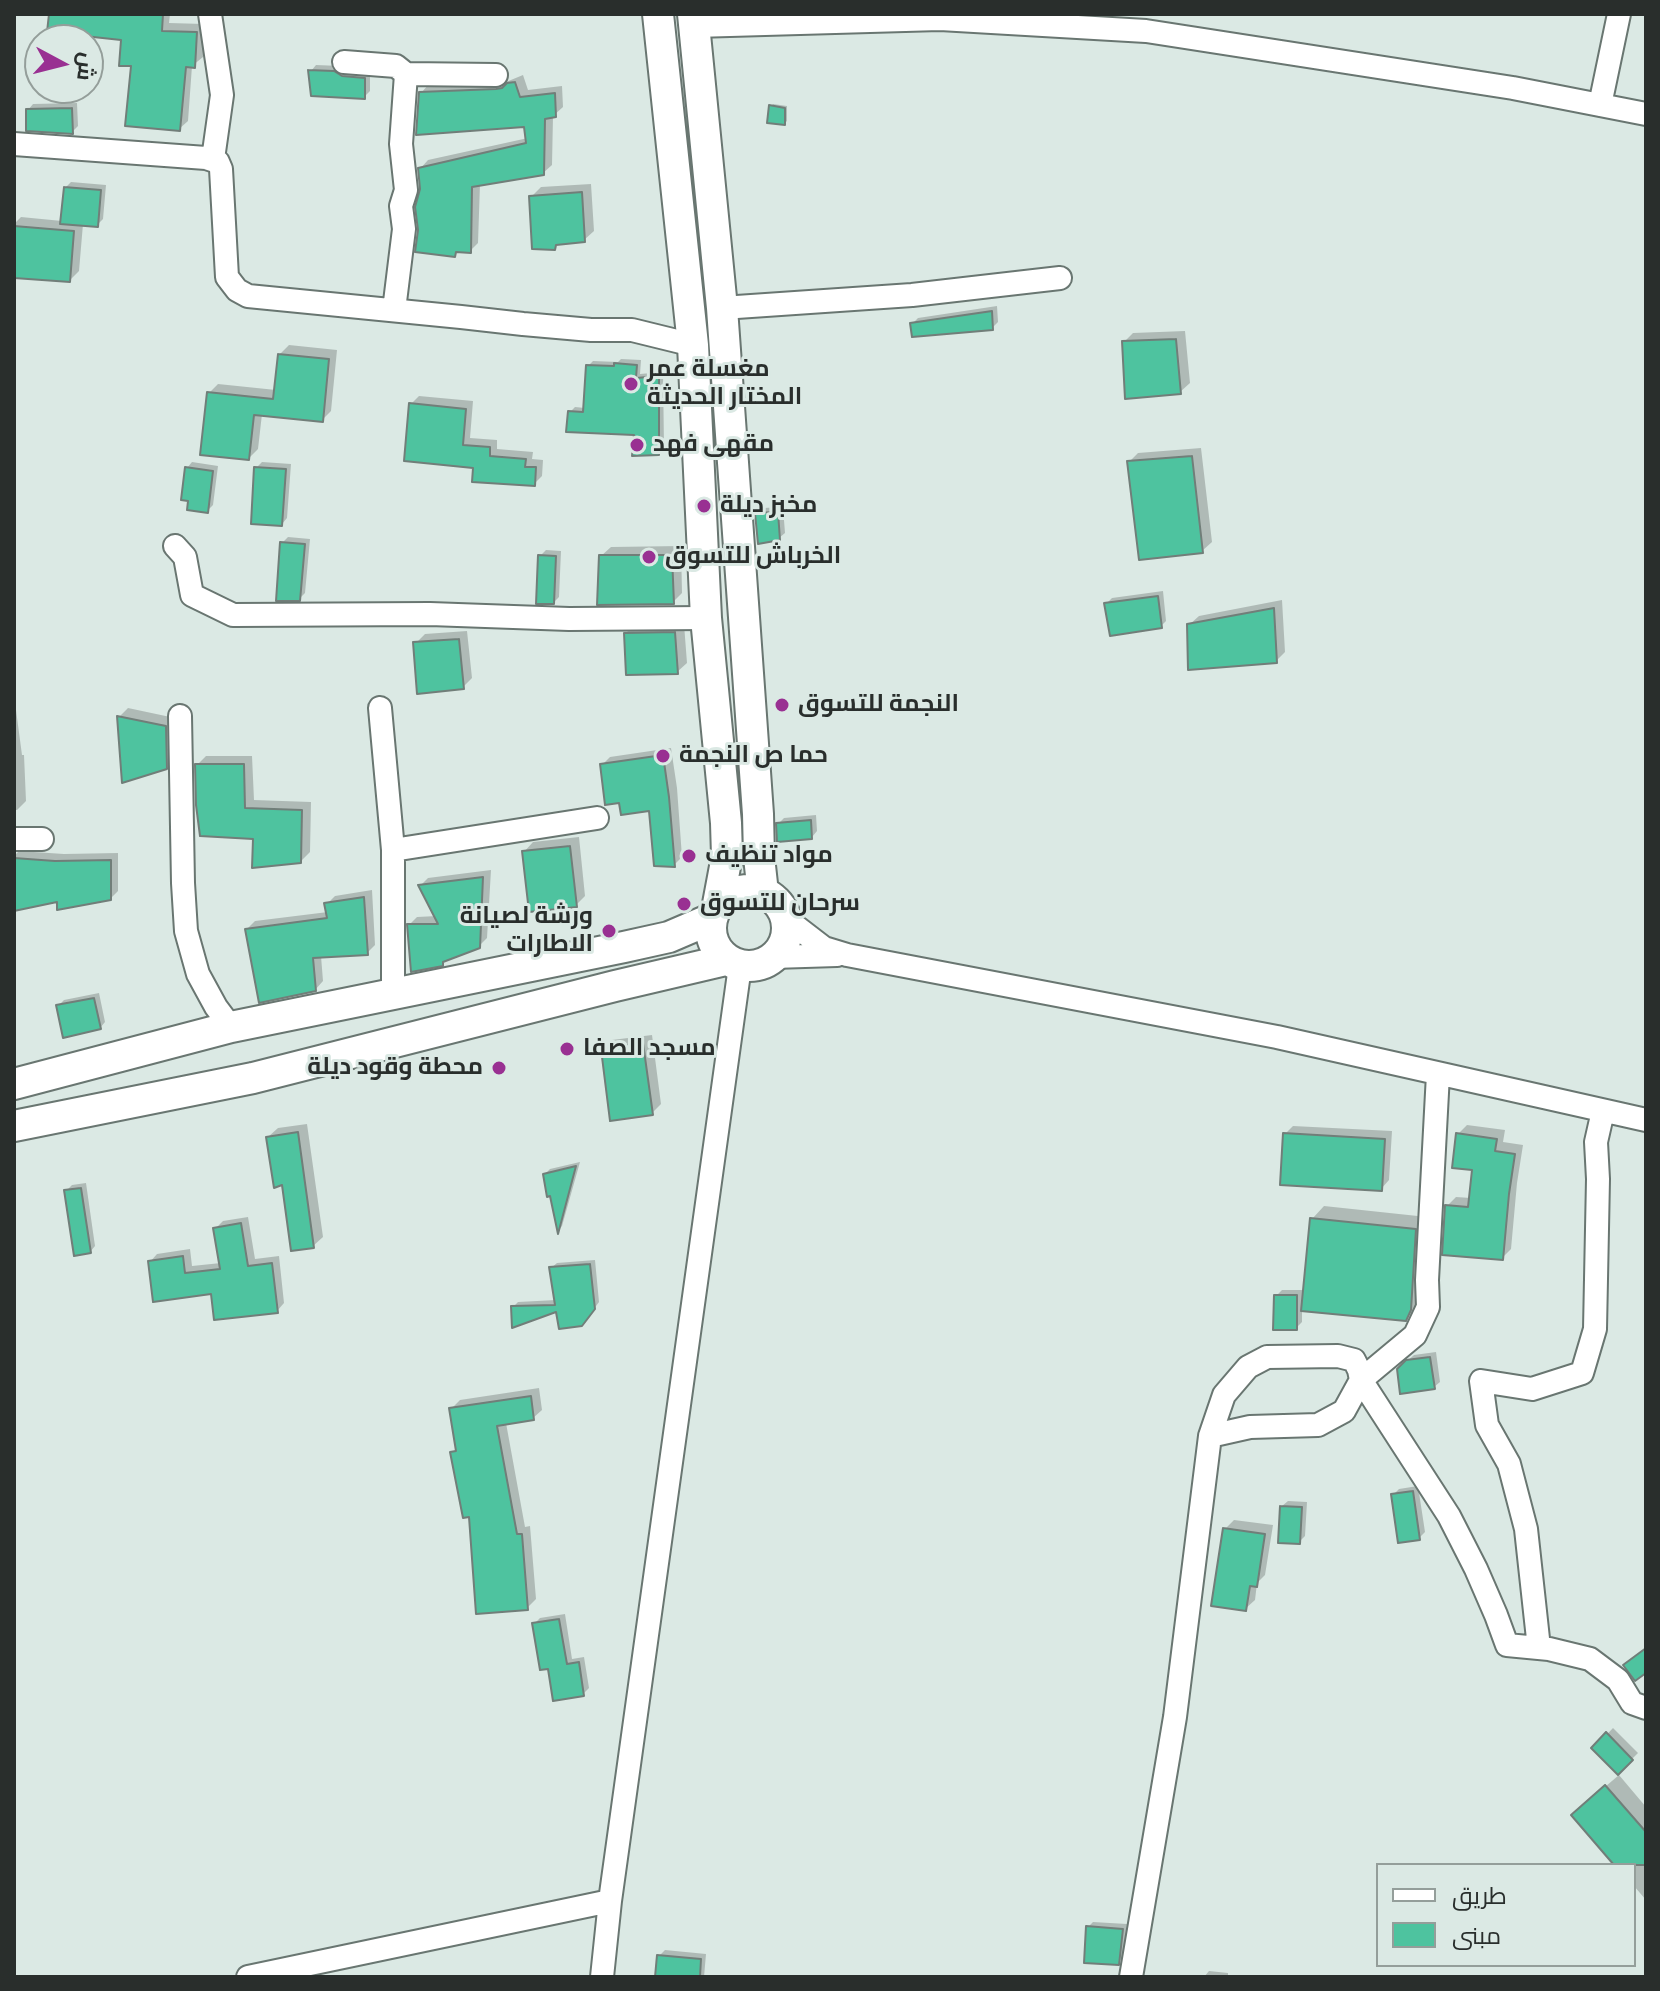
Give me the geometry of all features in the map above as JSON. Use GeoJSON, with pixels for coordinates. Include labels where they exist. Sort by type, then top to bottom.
{"type":"FeatureCollection","features":[{"type":"Feature","properties":{"kind":"main road"},"geometry":{"type":"LineString","coordinates":[[658,14],[693,345],[706,618],[726,823],[727,856],[714,911],[714,944],[733,963]]}},
{"type":"Feature","properties":{"kind":"main road"},"geometry":{"type":"LineString","coordinates":[[694,20],[722,308],[763,893]]}},
{"type":"Feature","properties":{"kind":"main road"},"geometry":{"type":"LineString","coordinates":[[14,1084],[231,1027],[669,937],[714,911],[731,893],[747,890],[763,893],[773,899],[785,918],[785,940],[773,957],[755,966],[733,963],[615,986],[253,1078],[14,1126]]}},
{"type":"Feature","properties":{"kind":"street"},"geometry":{"type":"LineString","coordinates":[[210,14],[222,95],[213,159]]}},
{"type":"Feature","properties":{"kind":"street"},"geometry":{"type":"LineString","coordinates":[[1600,105],[1619,14]]}},
{"type":"Feature","properties":{"kind":"street"},"geometry":{"type":"LineString","coordinates":[[694,20],[940,19],[1146,31],[1513,88],[1646,114]]}},
{"type":"Feature","properties":{"kind":"street"},"geometry":{"type":"LineString","coordinates":[[344,62],[396,66],[406,74],[496,75]]}},
{"type":"Feature","properties":{"kind":"street"},"geometry":{"type":"LineString","coordinates":[[394,310],[404,229],[401,206],[406,190],[401,144],[406,74]]}},
{"type":"Feature","properties":{"kind":"street"},"geometry":{"type":"LineString","coordinates":[[14,144],[213,159],[218,162],[221,169],[227,277],[237,290],[248,296],[577,329],[632,330],[693,345]]}},
{"type":"Feature","properties":{"kind":"street"},"geometry":{"type":"LineString","coordinates":[[722,308],[912,295],[1060,278]]}},
{"type":"Feature","properties":{"kind":"street"},"geometry":{"type":"LineString","coordinates":[[175,546],[185,557],[192,595],[233,615],[706,618]]}},
{"type":"Feature","properties":{"kind":"street"},"geometry":{"type":"LineString","coordinates":[[380,708],[393,850],[393,993]]}},
{"type":"Feature","properties":{"kind":"street"},"geometry":{"type":"LineString","coordinates":[[180,716],[186,931],[198,974],[231,1027]]}},
{"type":"Feature","properties":{"kind":"street"},"geometry":{"type":"LineString","coordinates":[[393,850],[597,818]]}},
{"type":"Feature","properties":{"kind":"street"},"geometry":{"type":"LineString","coordinates":[[14,839],[42,839]]}},
{"type":"Feature","properties":{"kind":"street"},"geometry":{"type":"LineString","coordinates":[[785,918],[824,948],[847,955],[1277,1037],[1646,1120]]}},
{"type":"Feature","properties":{"kind":"street"},"geometry":{"type":"LineString","coordinates":[[773,957],[847,955]]}},
{"type":"Feature","properties":{"kind":"street"},"geometry":{"type":"LineString","coordinates":[[602,1977],[733,963]]}},
{"type":"Feature","properties":{"kind":"street"},"geometry":{"type":"LineString","coordinates":[[1210,1436],[1250,1427],[1318,1425],[1344,1411],[1361,1380],[1415,1335],[1428,1307],[1438,1074]]}},
{"type":"Feature","properties":{"kind":"street"},"geometry":{"type":"LineString","coordinates":[[1539,1648],[1526,1529],[1509,1464],[1487,1425],[1481,1381],[1532,1389],[1582,1373],[1595,1329],[1596,1142],[1603,1111]]}},
{"type":"Feature","properties":{"kind":"street"},"geometry":{"type":"LineString","coordinates":[[1131,1977],[1175,1717],[1210,1436],[1224,1395],[1248,1367],[1267,1357],[1304,1355],[1354,1360],[1361,1380],[1449,1516],[1476,1569],[1507,1645],[1549,1649],[1590,1659],[1618,1680],[1632,1703],[1646,1708]]}},
{"type":"Feature","properties":{"kind":"street"},"geometry":{"type":"LineString","coordinates":[[248,1977],[324,1970],[610,1901]]}},
{"type":"Feature","properties":{"kind":"building"},"geometry":{"type":"Polygon","coordinates":[[[49,14],[163,14],[162,31],[197,32],[195,68],[186,67],[180,131],[125,126],[131,66],[119,66],[121,40],[104,38],[104,24],[48,24],[49,14]]]}},
{"type":"Feature","properties":{"kind":"building"},"geometry":{"type":"Polygon","coordinates":[[[308,70],[334,71],[342,76],[365,78],[365,99],[311,96],[308,70]]]}},
{"type":"Feature","properties":{"kind":"building"},"geometry":{"type":"Polygon","coordinates":[[[515,82],[520,97],[555,93],[556,117],[545,119],[544,175],[472,187],[471,253],[456,252],[455,257],[415,252],[418,230],[415,207],[420,189],[418,168],[526,143],[524,127],[416,135],[419,92],[496,89],[515,82]]]}},
{"type":"Feature","properties":{"kind":"building"},"geometry":{"type":"Polygon","coordinates":[[[769,105],[785,108],[785,125],[767,123],[769,105]]]}},
{"type":"Feature","properties":{"kind":"building"},"geometry":{"type":"Polygon","coordinates":[[[72,108],[73,134],[26,131],[26,109],[72,108]]]}},
{"type":"Feature","properties":{"kind":"building"},"geometry":{"type":"Polygon","coordinates":[[[64,187],[101,190],[98,227],[60,224],[64,187]]]}},
{"type":"Feature","properties":{"kind":"building"},"geometry":{"type":"Polygon","coordinates":[[[582,192],[585,242],[556,245],[555,250],[532,249],[529,196],[582,192]]]}},
{"type":"Feature","properties":{"kind":"building"},"geometry":{"type":"Polygon","coordinates":[[[14,226],[74,231],[70,282],[14,278],[14,226]]]}},
{"type":"Feature","properties":{"kind":"building"},"geometry":{"type":"Polygon","coordinates":[[[992,311],[993,330],[912,337],[910,323],[992,311]]]}},
{"type":"Feature","properties":{"kind":"building"},"geometry":{"type":"Polygon","coordinates":[[[1176,339],[1181,394],[1125,399],[1122,341],[1176,339]]]}},
{"type":"Feature","properties":{"kind":"building"},"geometry":{"type":"Polygon","coordinates":[[[278,354],[329,359],[323,422],[254,415],[249,460],[200,455],[207,392],[273,399],[278,354]]]}},
{"type":"Feature","properties":{"kind":"building"},"geometry":{"type":"Polygon","coordinates":[[[614,363],[637,365],[636,378],[659,376],[659,455],[632,456],[634,435],[566,432],[568,411],[583,412],[586,365],[614,366],[614,363]]]}},
{"type":"Feature","properties":{"kind":"building"},"geometry":{"type":"Polygon","coordinates":[[[409,403],[466,409],[463,445],[490,447],[490,456],[526,459],[525,467],[536,467],[535,486],[472,482],[473,468],[404,461],[409,403]]]}},
{"type":"Feature","properties":{"kind":"building"},"geometry":{"type":"Polygon","coordinates":[[[1192,456],[1203,553],[1139,560],[1127,461],[1192,456]]]}},
{"type":"Feature","properties":{"kind":"building"},"geometry":{"type":"Polygon","coordinates":[[[185,467],[213,471],[208,513],[187,510],[188,501],[181,500],[185,467]]]}},
{"type":"Feature","properties":{"kind":"building"},"geometry":{"type":"Polygon","coordinates":[[[254,467],[286,469],[282,526],[251,524],[254,467]]]}},
{"type":"Feature","properties":{"kind":"building"},"geometry":{"type":"Polygon","coordinates":[[[778,512],[780,540],[758,544],[755,513],[778,512]]]}},
{"type":"Feature","properties":{"kind":"building"},"geometry":{"type":"Polygon","coordinates":[[[280,542],[305,544],[300,601],[276,601],[280,542]]]}},
{"type":"Feature","properties":{"kind":"building"},"geometry":{"type":"Polygon","coordinates":[[[538,555],[556,556],[554,604],[536,604],[538,555]]]}},
{"type":"Feature","properties":{"kind":"building"},"geometry":{"type":"Polygon","coordinates":[[[599,555],[672,555],[674,604],[597,605],[599,555]]]}},
{"type":"Feature","properties":{"kind":"building"},"geometry":{"type":"Polygon","coordinates":[[[1158,596],[1162,628],[1110,636],[1104,603],[1158,596]]]}},
{"type":"Feature","properties":{"kind":"building"},"geometry":{"type":"Polygon","coordinates":[[[1274,608],[1277,663],[1188,670],[1187,624],[1274,608]]]}},
{"type":"Feature","properties":{"kind":"building"},"geometry":{"type":"Polygon","coordinates":[[[675,632],[678,674],[626,675],[624,633],[675,632]]]}},
{"type":"Feature","properties":{"kind":"building"},"geometry":{"type":"Polygon","coordinates":[[[459,639],[464,689],[417,694],[413,642],[459,639]]]}},
{"type":"Feature","properties":{"kind":"building"},"geometry":{"type":"Polygon","coordinates":[[[117,716],[166,726],[167,769],[122,783],[117,716]]]}},
{"type":"Feature","properties":{"kind":"building"},"geometry":{"type":"Polygon","coordinates":[[[663,755],[675,867],[654,866],[649,811],[621,815],[619,803],[605,805],[600,764],[663,755]]]}},
{"type":"Feature","properties":{"kind":"building"},"geometry":{"type":"Polygon","coordinates":[[[195,764],[244,764],[245,808],[302,810],[301,863],[252,868],[253,839],[200,836],[195,764]]]}},
{"type":"Feature","properties":{"kind":"building"},"geometry":{"type":"Polygon","coordinates":[[[811,820],[812,839],[777,842],[776,823],[811,820]]]}},
{"type":"Feature","properties":{"kind":"building"},"geometry":{"type":"Polygon","coordinates":[[[570,846],[577,907],[529,912],[522,851],[570,846]]]}},
{"type":"Feature","properties":{"kind":"building"},"geometry":{"type":"Polygon","coordinates":[[[14,858],[111,860],[111,900],[57,910],[57,902],[14,911],[14,858]]]}},
{"type":"Feature","properties":{"kind":"building"},"geometry":{"type":"Polygon","coordinates":[[[483,877],[480,948],[443,962],[443,966],[411,972],[407,924],[438,924],[418,885],[483,877]]]}},
{"type":"Feature","properties":{"kind":"building"},"geometry":{"type":"Polygon","coordinates":[[[364,897],[368,955],[313,958],[316,991],[259,1003],[245,929],[327,918],[324,903],[364,897]]]}},
{"type":"Feature","properties":{"kind":"building"},"geometry":{"type":"Polygon","coordinates":[[[94,998],[101,1029],[63,1038],[56,1005],[94,998]]]}},
{"type":"Feature","properties":{"kind":"building"},"geometry":{"type":"Polygon","coordinates":[[[643,1043],[653,1115],[610,1121],[601,1049],[643,1043]]]}},
{"type":"Feature","properties":{"kind":"building"},"geometry":{"type":"Polygon","coordinates":[[[298,1132],[314,1248],[291,1251],[282,1185],[274,1188],[266,1137],[298,1132]]]}},
{"type":"Feature","properties":{"kind":"building"},"geometry":{"type":"Polygon","coordinates":[[[1283,1133],[1385,1139],[1382,1191],[1280,1185],[1283,1133]]]}},
{"type":"Feature","properties":{"kind":"building"},"geometry":{"type":"Polygon","coordinates":[[[1456,1133],[1497,1139],[1495,1151],[1515,1154],[1503,1260],[1442,1255],[1445,1205],[1468,1207],[1472,1170],[1452,1168],[1456,1133]]]}},
{"type":"Feature","properties":{"kind":"building"},"geometry":{"type":"Polygon","coordinates":[[[576,1166],[558,1234],[543,1174],[576,1166]]]}},
{"type":"Feature","properties":{"kind":"building"},"geometry":{"type":"Polygon","coordinates":[[[81,1188],[91,1253],[74,1256],[64,1190],[81,1188]]]}},
{"type":"Feature","properties":{"kind":"building"},"geometry":{"type":"Polygon","coordinates":[[[1310,1218],[1416,1229],[1411,1310],[1406,1321],[1301,1311],[1310,1218]]]}},
{"type":"Feature","properties":{"kind":"building"},"geometry":{"type":"Polygon","coordinates":[[[241,1223],[248,1266],[272,1263],[278,1313],[214,1320],[211,1294],[153,1302],[148,1261],[183,1256],[185,1273],[220,1269],[213,1228],[241,1223]]]}},
{"type":"Feature","properties":{"kind":"building"},"geometry":{"type":"Polygon","coordinates":[[[590,1264],[595,1309],[582,1326],[559,1329],[556,1312],[512,1328],[511,1306],[555,1305],[549,1267],[590,1264]]]}},
{"type":"Feature","properties":{"kind":"building"},"geometry":{"type":"Polygon","coordinates":[[[1274,1295],[1297,1295],[1297,1330],[1273,1330],[1274,1295]]]}},
{"type":"Feature","properties":{"kind":"building"},"geometry":{"type":"Polygon","coordinates":[[[1430,1357],[1435,1389],[1400,1394],[1397,1369],[1406,1360],[1430,1357]]]}},
{"type":"Feature","properties":{"kind":"building"},"geometry":{"type":"Polygon","coordinates":[[[531,1396],[534,1420],[497,1426],[517,1534],[522,1534],[528,1610],[476,1614],[469,1517],[463,1518],[450,1452],[456,1451],[449,1408],[531,1396]]]}},
{"type":"Feature","properties":{"kind":"building"},"geometry":{"type":"Polygon","coordinates":[[[1413,1491],[1420,1540],[1398,1543],[1391,1494],[1413,1491]]]}},
{"type":"Feature","properties":{"kind":"building"},"geometry":{"type":"Polygon","coordinates":[[[1280,1506],[1302,1507],[1300,1544],[1278,1543],[1280,1506]]]}},
{"type":"Feature","properties":{"kind":"building"},"geometry":{"type":"Polygon","coordinates":[[[1223,1528],[1265,1534],[1257,1587],[1250,1586],[1246,1611],[1211,1606],[1223,1528]]]}},
{"type":"Feature","properties":{"kind":"building"},"geometry":{"type":"Polygon","coordinates":[[[559,1619],[567,1664],[579,1662],[584,1696],[553,1701],[548,1669],[540,1670],[532,1623],[559,1619]]]}},
{"type":"Feature","properties":{"kind":"building"},"geometry":{"type":"Polygon","coordinates":[[[1646,1648],[1646,1673],[1635,1681],[1623,1665],[1646,1648]]]}},
{"type":"Feature","properties":{"kind":"building"},"geometry":{"type":"Polygon","coordinates":[[[1606,1732],[1633,1760],[1618,1775],[1591,1748],[1606,1732]]]}},
{"type":"Feature","properties":{"kind":"building"},"geometry":{"type":"Polygon","coordinates":[[[1605,1785],[1646,1832],[1646,1865],[1612,1863],[1571,1815],[1605,1785]]]}},
{"type":"Feature","properties":{"kind":"building"},"geometry":{"type":"Polygon","coordinates":[[[1086,1926],[1123,1929],[1119,1965],[1084,1963],[1086,1926]]]}},
{"type":"Feature","properties":{"kind":"building"},"geometry":{"type":"Polygon","coordinates":[[[657,1955],[701,1959],[700,1977],[655,1977],[657,1955]]]}},
{"type":"Feature","properties":{"kind":"place","name":"مغسلة عمر المختار الحديثة"},"geometry":{"type":"Point","coordinates":[631,384]}},
{"type":"Feature","properties":{"kind":"place","name":"مقهى فهد"},"geometry":{"type":"Point","coordinates":[637,445]}},
{"type":"Feature","properties":{"kind":"place","name":"مخبز ديلة"},"geometry":{"type":"Point","coordinates":[704,506]}},
{"type":"Feature","properties":{"kind":"place","name":"الخرباش للتسوق"},"geometry":{"type":"Point","coordinates":[649,557]}},
{"type":"Feature","properties":{"kind":"place","name":"النجمة للتسوق"},"geometry":{"type":"Point","coordinates":[782,705]}},
{"type":"Feature","properties":{"kind":"place","name":"حما ص النجمة"},"geometry":{"type":"Point","coordinates":[663,756]}},
{"type":"Feature","properties":{"kind":"place","name":"مواد تنظيف"},"geometry":{"type":"Point","coordinates":[689,856]}},
{"type":"Feature","properties":{"kind":"place","name":"سرحان للتسوق"},"geometry":{"type":"Point","coordinates":[684,904]}},
{"type":"Feature","properties":{"kind":"place","name":"ورشة لصيانة الاطارات"},"geometry":{"type":"Point","coordinates":[609,931]}},
{"type":"Feature","properties":{"kind":"place","name":"مسجد الصفا"},"geometry":{"type":"Point","coordinates":[567,1049]}},
{"type":"Feature","properties":{"kind":"place","name":"محطة وقود ديلة"},"geometry":{"type":"Point","coordinates":[499,1068]}}]}
